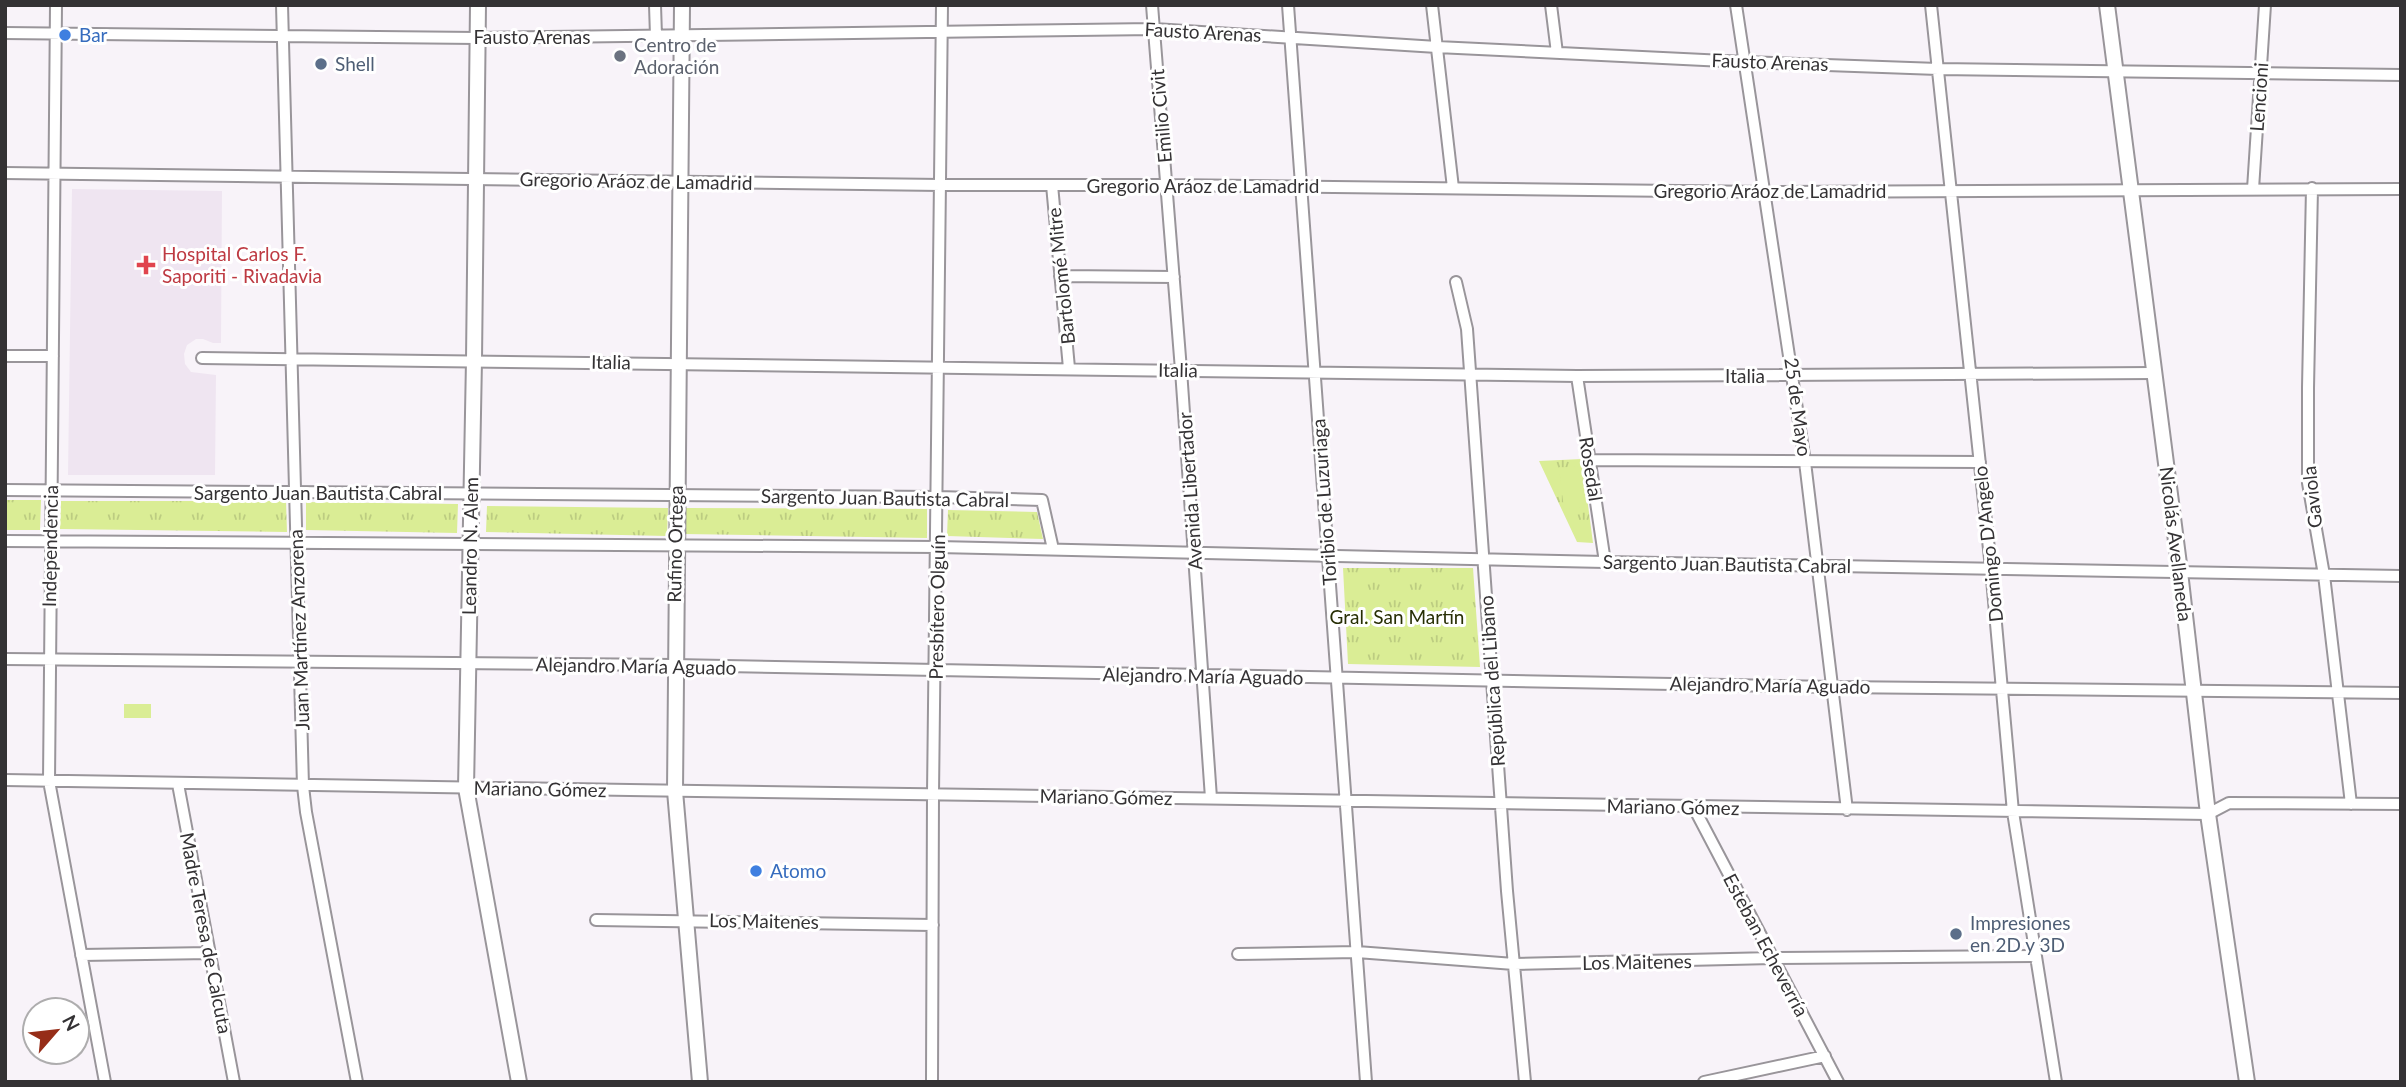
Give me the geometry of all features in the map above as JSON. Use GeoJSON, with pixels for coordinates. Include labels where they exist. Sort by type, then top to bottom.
{"type":"FeatureCollection","features":[{"type":"Feature","properties":{"kind":"street","name":"Independencia"},"geometry":{"type":"LineString","coordinates":[[56,5],[48,781],[105,1082]]}},
{"type":"Feature","properties":{"kind":"street","name":"Juan Martínez Anzorena"},"geometry":{"type":"LineString","coordinates":[[282,5],[303,786],[357,1082]]}},
{"type":"Feature","properties":{"kind":"street","name":"Leandro N. Alem"},"geometry":{"type":"LineString","coordinates":[[478,5],[466,788],[519,1082]]}},
{"type":"Feature","properties":{"kind":"street"},"geometry":{"type":"LineString","coordinates":[[655,5],[656,36]]}},
{"type":"Feature","properties":{"kind":"street","name":"Rufino Ortega"},"geometry":{"type":"LineString","coordinates":[[682,5],[675,546],[675,790],[700,1082]]}},
{"type":"Feature","properties":{"kind":"street","name":"Presbítero Olguín"},"geometry":{"type":"LineString","coordinates":[[932,1082],[942,5]]}},
{"type":"Feature","properties":{"kind":"street","name":"Emilio Civit"},"geometry":{"type":"LineString","coordinates":[[1152,5],[1167,185]]}},
{"type":"Feature","properties":{"kind":"street","name":"Toribio de Luzuriaga"},"geometry":{"type":"LineString","coordinates":[[1289,5],[1366,1082]]}},
{"type":"Feature","properties":{"kind":"street"},"geometry":{"type":"LineString","coordinates":[[1432,5],[1453,188]]}},
{"type":"Feature","properties":{"kind":"street"},"geometry":{"type":"LineString","coordinates":[[1551,5],[1557,53]]}},
{"type":"Feature","properties":{"kind":"street","name":"25 de Mayo"},"geometry":{"type":"LineString","coordinates":[[1736,5],[1794,377],[1847,810]]}},
{"type":"Feature","properties":{"kind":"street","name":"Domingo D'Angelo"},"geometry":{"type":"LineString","coordinates":[[1931,5],[1991,568],[2013,813],[2056,1082]]}},
{"type":"Feature","properties":{"kind":"street","name":"Nicolás Avellaneda"},"geometry":{"type":"LineString","coordinates":[[2107,5],[2180,572],[2208,814],[2247,1082]]}},
{"type":"Feature","properties":{"kind":"street","name":"Lencioni"},"geometry":{"type":"LineString","coordinates":[[2253,189],[2264,5]]}},
{"type":"Feature","properties":{"kind":"street","name":"Fausto Arenas"},"geometry":{"type":"LineString","coordinates":[[5,33],[477,37],[1154,29],[1437,47],[1745,62],[1938,69],[2401,75]]}},
{"type":"Feature","properties":{"kind":"street","name":"Gregorio Aráoz de Lamadrid"},"geometry":{"type":"LineString","coordinates":[[5,173],[1766,192],[2401,189]]}},
{"type":"Feature","properties":{"kind":"street","name":"Bartolomé Mitre"},"geometry":{"type":"LineString","coordinates":[[1052,185],[1069,368]]}},
{"type":"Feature","properties":{"kind":"street","name":"Avenida Libertador"},"geometry":{"type":"LineString","coordinates":[[1167,185],[1211,798]]}},
{"type":"Feature","properties":{"kind":"street","name":"Gaviola"},"geometry":{"type":"LineString","coordinates":[[2312,188],[2309,498],[2324,575],[2351,804]]}},
{"type":"Feature","properties":{"kind":"street"},"geometry":{"type":"LineString","coordinates":[[1060,276],[1174,277]]}},
{"type":"Feature","properties":{"kind":"street","name":"República del Libano"},"geometry":{"type":"LineString","coordinates":[[1456,282],[1467,329],[1471,375],[1501,802],[1525,1082]]}},
{"type":"Feature","properties":{"kind":"street"},"geometry":{"type":"LineString","coordinates":[[5,356],[53,356]]}},
{"type":"Feature","properties":{"kind":"street","name":"Italia"},"geometry":{"type":"LineString","coordinates":[[202,358],[1577,376],[1794,377],[2154,373]]}},
{"type":"Feature","properties":{"kind":"street","name":"Rosedal"},"geometry":{"type":"LineString","coordinates":[[1577,376],[1605,562]]}},
{"type":"Feature","properties":{"kind":"street"},"geometry":{"type":"LineString","coordinates":[[1590,460],[1980,462]]}},
{"type":"Feature","properties":{"kind":"street","name":"Sargento Juan Bautista Cabral"},"geometry":{"type":"LineString","coordinates":[[5,489],[1042,500],[1053,549]]}},
{"type":"Feature","properties":{"kind":"street","name":"Sargento Juan Bautista Cabral"},"geometry":{"type":"LineString","coordinates":[[5,541],[937,547],[2401,576]]}},
{"type":"Feature","properties":{"kind":"street","name":"Alejandro María Aguado"},"geometry":{"type":"LineString","coordinates":[[5,659],[674,665],[1833,687],[2401,693]]}},
{"type":"Feature","properties":{"kind":"street","name":"Mariano Gómez"},"geometry":{"type":"LineString","coordinates":[[5,780],[1501,802],[2013,813],[2208,814],[2229,803],[2401,804]]}},
{"type":"Feature","properties":{"kind":"street","name":"Madre Teresa de Calcuta"},"geometry":{"type":"LineString","coordinates":[[178,784],[234,1082]]}},
{"type":"Feature","properties":{"kind":"street","name":"Esteban Echeverría"},"geometry":{"type":"LineString","coordinates":[[1694,808],[1838,1082]]}},
{"type":"Feature","properties":{"kind":"street","name":"Los Maitenes"},"geometry":{"type":"LineString","coordinates":[[596,920],[933,925]]}},
{"type":"Feature","properties":{"kind":"street","name":"Los Maitenes"},"geometry":{"type":"LineString","coordinates":[[1238,954],[1357,952],[1514,964],[2036,956]]}},
{"type":"Feature","properties":{"kind":"street"},"geometry":{"type":"LineString","coordinates":[[81,955],[210,953]]}},
{"type":"Feature","properties":{"kind":"street"},"geometry":{"type":"LineString","coordinates":[[1704,1082],[1825,1056]]}},
{"type":"Feature","properties":{"kind":"shaded area","name":"Hospital Carlos F. Saporiti - Rivadavia"},"geometry":{"type":"Polygon","coordinates":[[[72,189],[222,191],[221,343],[196,339],[187,345],[184,354],[185,364],[191,372],[216,375],[215,475],[68,475],[72,189]]]}},
{"type":"Feature","properties":{"kind":"green space"},"geometry":{"type":"Polygon","coordinates":[[[1582,459],[1593,543],[1577,542],[1539,461],[1582,459]]]}},
{"type":"Feature","properties":{"kind":"green space"},"geometry":{"type":"Polygon","coordinates":[[[1580,466],[1585,507],[1564,509],[1559,468],[1580,466]]]}},
{"type":"Feature","properties":{"kind":"green space"},"geometry":{"type":"Polygon","coordinates":[[[5,500],[41,500],[40,530],[5,530],[5,500]]]}},
{"type":"Feature","properties":{"kind":"green space"},"geometry":{"type":"Polygon","coordinates":[[[61,501],[286,501],[287,532],[60,529],[61,501]]]}},
{"type":"Feature","properties":{"kind":"green space"},"geometry":{"type":"Polygon","coordinates":[[[306,502],[458,504],[457,533],[306,530],[306,502]]]}},
{"type":"Feature","properties":{"kind":"green space"},"geometry":{"type":"Polygon","coordinates":[[[487,506],[668,508],[667,536],[486,532],[487,506]]]}},
{"type":"Feature","properties":{"kind":"green space"},"geometry":{"type":"Polygon","coordinates":[[[685,508],[927,509],[927,538],[684,534],[685,508]]]}},
{"type":"Feature","properties":{"kind":"green space"},"geometry":{"type":"Polygon","coordinates":[[[948,510],[1037,512],[1043,539],[947,536],[948,510]]]}},
{"type":"Feature","properties":{"kind":"green space","name":"Gral. San Martín"},"geometry":{"type":"Polygon","coordinates":[[[1343,568],[1473,568],[1480,667],[1348,664],[1343,568]]]}},
{"type":"Feature","properties":{"kind":"green space"},"geometry":{"type":"Polygon","coordinates":[[[124,704],[151,704],[151,718],[124,718],[124,704]]]}},
{"type":"Feature","properties":{"kind":"place","name":"Bar"},"geometry":{"type":"Point","coordinates":[65,35]}},
{"type":"Feature","properties":{"kind":"place","name":"Centro de Adoración"},"geometry":{"type":"Point","coordinates":[620,56]}},
{"type":"Feature","properties":{"kind":"place","name":"Shell"},"geometry":{"type":"Point","coordinates":[321,64]}},
{"type":"Feature","properties":{"kind":"place","name":"Hospital Carlos F. Saporiti - Rivadavia"},"geometry":{"type":"Point","coordinates":[146,265]}},
{"type":"Feature","properties":{"kind":"place","name":"Atomo"},"geometry":{"type":"Point","coordinates":[756,871]}},
{"type":"Feature","properties":{"kind":"place","name":"Impresiones en 2D y 3D"},"geometry":{"type":"Point","coordinates":[1956,934]}}]}
